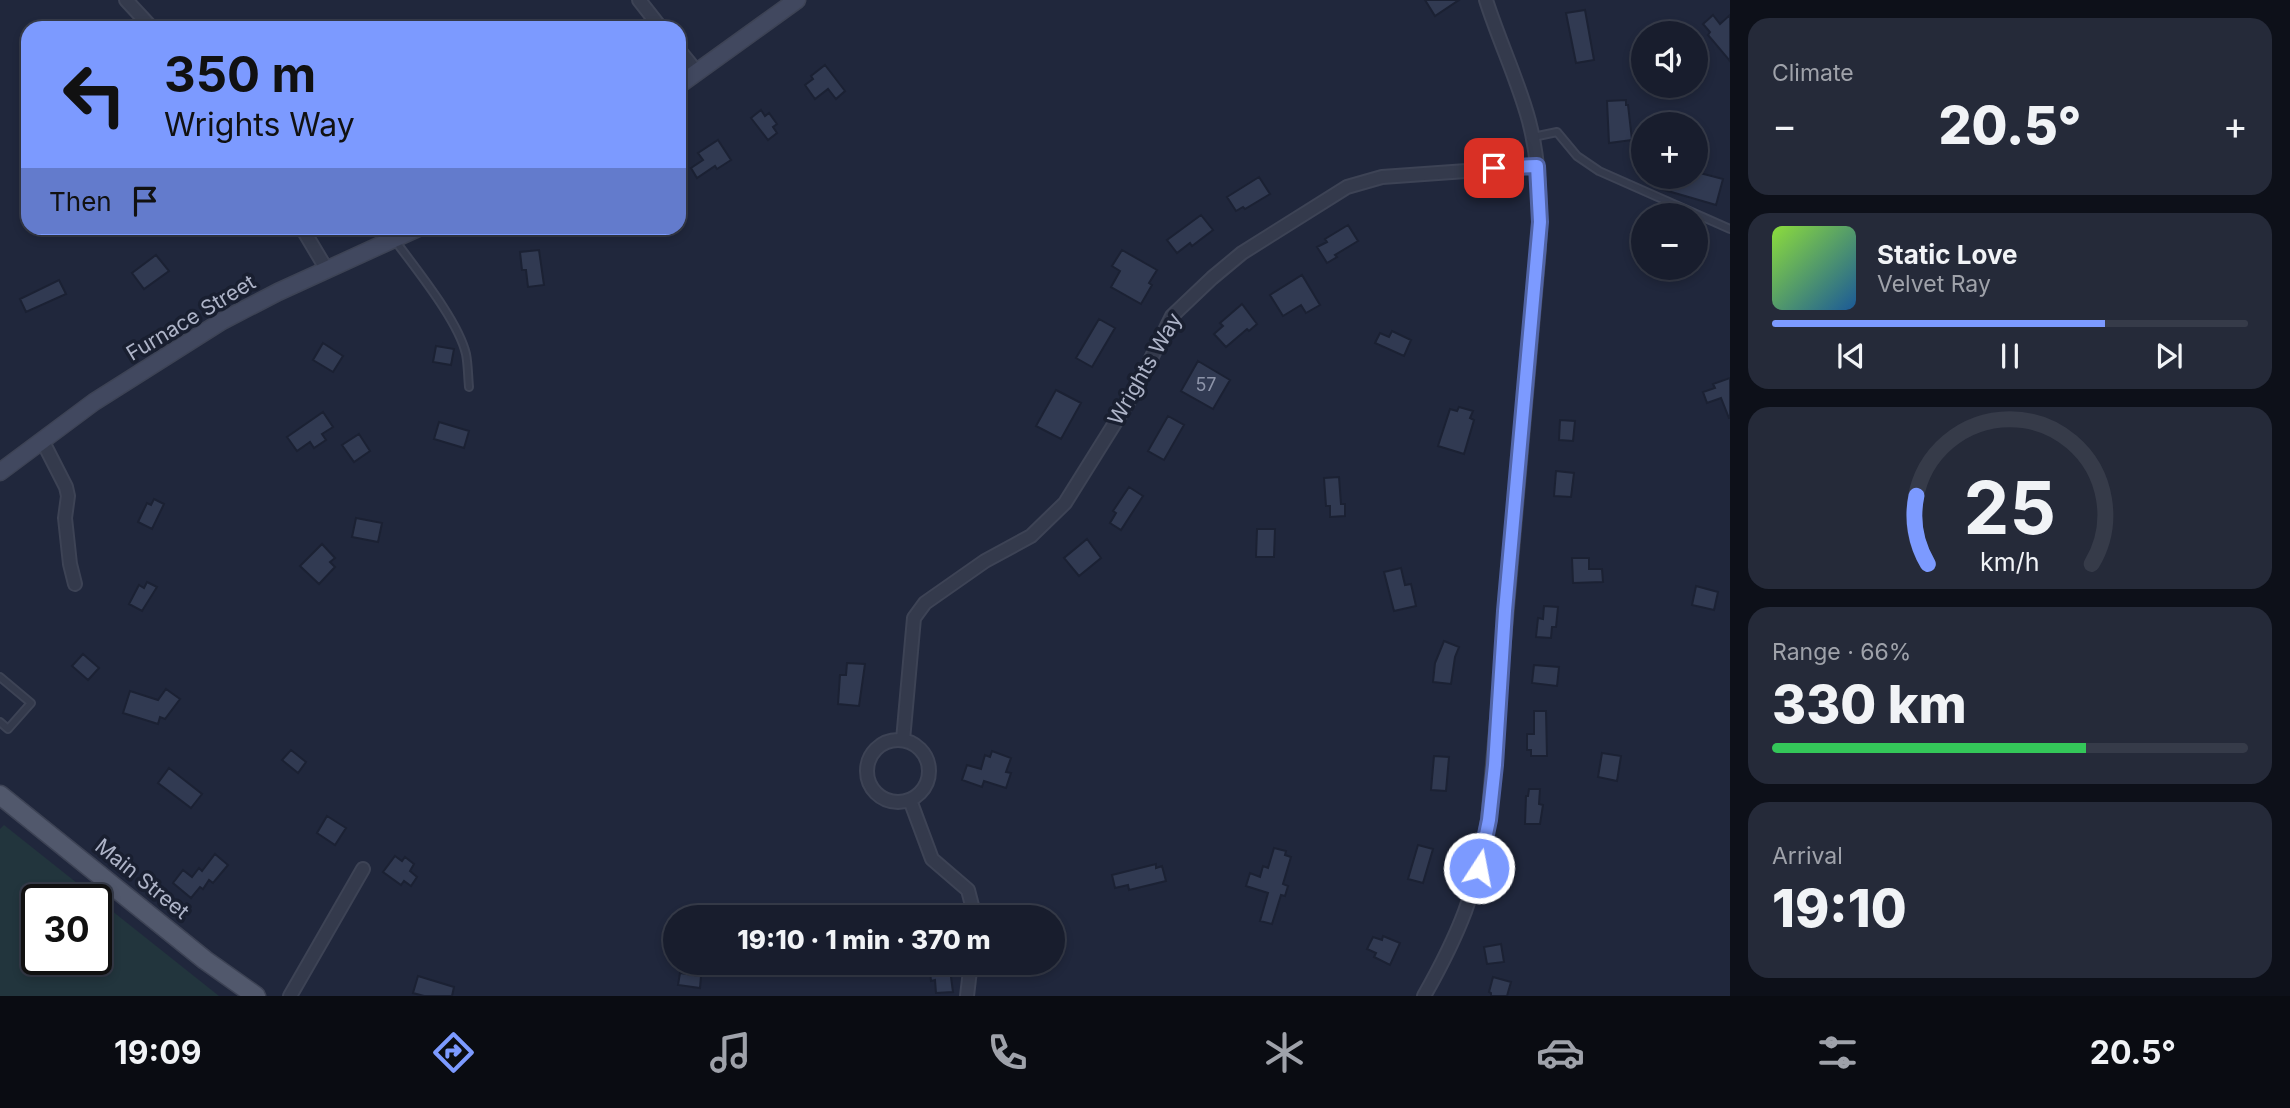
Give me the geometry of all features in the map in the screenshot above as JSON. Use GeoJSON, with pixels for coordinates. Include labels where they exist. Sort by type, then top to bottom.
{"type":"FeatureCollection","features":[{"type":"Feature","properties":{"kind":"main road"},"geometry":{"type":"LineString","coordinates":[[686,80],[797,0]]}},
{"type":"Feature","properties":{"kind":"main road","name":"Furnace Street"},"geometry":{"type":"LineString","coordinates":[[0,472],[42,440],[197,336],[254,303],[403,235]]}},
{"type":"Feature","properties":{"kind":"main road","name":"Main Street"},"geometry":{"type":"LineString","coordinates":[[0,795],[205,960],[256,996]]}},
{"type":"Feature","properties":{"kind":"street"},"geometry":{"type":"LineString","coordinates":[[126,0],[146,21]]}},
{"type":"Feature","properties":{"kind":"street"},"geometry":{"type":"LineString","coordinates":[[639,0],[656,21]]}},
{"type":"Feature","properties":{"kind":"street"},"geometry":{"type":"LineString","coordinates":[[1424,996],[1445,960],[1464,918],[1479,868],[1489,820],[1539,249],[1537,166],[1533,137],[1519,89],[1486,0]]}},
{"type":"Feature","properties":{"kind":"street"},"geometry":{"type":"LineString","coordinates":[[686,59],[697,72]]}},
{"type":"Feature","properties":{"kind":"street","name":"Wrights Way"},"geometry":{"type":"LineString","coordinates":[[903,740],[914,618],[925,603],[985,561],[1031,537],[1065,503],[1135,391],[1172,316],[1212,278],[1242,253],[1347,187],[1382,177],[1537,166]]}},
{"type":"Feature","properties":{"kind":"street"},"geometry":{"type":"LineString","coordinates":[[306,235],[327,270]]}},
{"type":"Feature","properties":{"kind":"street"},"geometry":{"type":"LineString","coordinates":[[42,440],[68,496],[65,518],[75,584]]}},
{"type":"Feature","properties":{"kind":"street"},"geometry":{"type":"LineString","coordinates":[[894,740],[903,740],[918,746],[923,752],[929,775],[923,790],[910,800],[894,802],[879,796],[869,783],[867,775],[870,759],[879,746],[894,740]]}},
{"type":"Feature","properties":{"kind":"street"},"geometry":{"type":"LineString","coordinates":[[910,800],[932,859],[968,890],[972,905]]}},
{"type":"Feature","properties":{"kind":"street"},"geometry":{"type":"LineString","coordinates":[[290,996],[363,869]]}},
{"type":"Feature","properties":{"kind":"street"},"geometry":{"type":"LineString","coordinates":[[967,996],[969,975]]}},
{"type":"Feature","properties":{"kind":"lane"},"geometry":{"type":"LineString","coordinates":[[1533,137],[1557,132],[1577,156],[1599,171],[1730,229]]}},
{"type":"Feature","properties":{"kind":"lane"},"geometry":{"type":"LineString","coordinates":[[394,239],[432,291],[460,338],[466,355],[469,387]]}},
{"type":"Feature","properties":{"kind":"lane"},"geometry":{"type":"LineString","coordinates":[[0,677],[31,703],[8,729],[0,722]]}},
{"type":"Feature","properties":{"kind":"shaded area"},"geometry":{"type":"Polygon","coordinates":[[[4,825],[78,884],[21,884],[21,975],[112,975],[112,911],[219,996],[0,996],[0,829],[4,825]]]}},
{"type":"Feature","properties":{"kind":"building"},"geometry":{"type":"Polygon","coordinates":[[[1425,0],[1459,0],[1435,16],[1425,0]]]}},
{"type":"Feature","properties":{"kind":"building"},"geometry":{"type":"Polygon","coordinates":[[[1585,10],[1594,60],[1576,63],[1566,13],[1585,10]]]}},
{"type":"Feature","properties":{"kind":"building"},"geometry":{"type":"Polygon","coordinates":[[[1713,15],[1720,24],[1730,15],[1730,61],[1708,35],[1710,32],[1706,21],[1713,15]]]}},
{"type":"Feature","properties":{"kind":"building"},"geometry":{"type":"Polygon","coordinates":[[[825,65],[845,91],[836,99],[828,89],[815,99],[805,85],[813,79],[811,76],[825,65]]]}},
{"type":"Feature","properties":{"kind":"building"},"geometry":{"type":"Polygon","coordinates":[[[1626,100],[1631,140],[1609,143],[1607,101],[1626,100]]]}},
{"type":"Feature","properties":{"kind":"building"},"geometry":{"type":"Polygon","coordinates":[[[761,110],[765,116],[769,113],[777,124],[773,127],[777,133],[768,140],[751,118],[761,110]]]}},
{"type":"Feature","properties":{"kind":"building"},"geometry":{"type":"Polygon","coordinates":[[[718,140],[731,160],[717,169],[715,166],[697,178],[691,168],[703,160],[698,153],[718,140]]]}},
{"type":"Feature","properties":{"kind":"building"},"geometry":{"type":"Polygon","coordinates":[[[1708,175],[1723,179],[1716,205],[1661,189],[1708,189],[1708,175]]]}},
{"type":"Feature","properties":{"kind":"building"},"geometry":{"type":"Polygon","coordinates":[[[1259,177],[1270,194],[1245,209],[1243,207],[1236,211],[1227,197],[1259,177]]]}},
{"type":"Feature","properties":{"kind":"building"},"geometry":{"type":"Polygon","coordinates":[[[1201,215],[1213,230],[1192,246],[1190,243],[1177,253],[1167,240],[1201,215]]]}},
{"type":"Feature","properties":{"kind":"building"},"geometry":{"type":"Polygon","coordinates":[[[1348,225],[1358,241],[1327,263],[1317,247],[1348,225]]]}},
{"type":"Feature","properties":{"kind":"building"},"geometry":{"type":"Polygon","coordinates":[[[539,250],[544,285],[528,287],[520,252],[539,250]]]}},
{"type":"Feature","properties":{"kind":"building"},"geometry":{"type":"Polygon","coordinates":[[[1122,250],[1157,270],[1141,304],[1111,287],[1120,271],[1112,266],[1122,250]]]}},
{"type":"Feature","properties":{"kind":"building"},"geometry":{"type":"Polygon","coordinates":[[[156,255],[169,271],[144,289],[132,273],[156,255]]]}},
{"type":"Feature","properties":{"kind":"building"},"geometry":{"type":"Polygon","coordinates":[[[1302,275],[1320,305],[1306,313],[1301,305],[1283,316],[1270,295],[1302,275]]]}},
{"type":"Feature","properties":{"kind":"building"},"geometry":{"type":"Polygon","coordinates":[[[59,280],[66,294],[26,312],[20,299],[59,280]]]}},
{"type":"Feature","properties":{"kind":"building"},"geometry":{"type":"Polygon","coordinates":[[[1242,304],[1257,324],[1226,347],[1214,334],[1223,326],[1220,323],[1242,304]]]}},
{"type":"Feature","properties":{"kind":"building"},"geometry":{"type":"Polygon","coordinates":[[[1099,319],[1115,328],[1092,367],[1076,358],[1099,319]]]}},
{"type":"Feature","properties":{"kind":"building"},"geometry":{"type":"Polygon","coordinates":[[[1392,331],[1411,340],[1404,356],[1375,343],[1380,333],[1389,337],[1392,331]]]}},
{"type":"Feature","properties":{"kind":"building"},"geometry":{"type":"Polygon","coordinates":[[[323,343],[343,356],[333,372],[313,360],[323,343]]]}},
{"type":"Feature","properties":{"kind":"building"},"geometry":{"type":"Polygon","coordinates":[[[436,346],[454,349],[451,365],[433,362],[436,346]]]}},
{"type":"Feature","properties":{"kind":"building"},"geometry":{"type":"Polygon","coordinates":[[[1198,361],[1230,380],[1213,409],[1181,391],[1198,361]]]}},
{"type":"Feature","properties":{"kind":"building"},"geometry":{"type":"Polygon","coordinates":[[[1730,378],[1729,418],[1721,398],[1707,403],[1703,392],[1715,388],[1713,384],[1730,378]]]}},
{"type":"Feature","properties":{"kind":"building"},"geometry":{"type":"Polygon","coordinates":[[[1056,390],[1081,403],[1061,439],[1036,426],[1056,390]]]}},
{"type":"Feature","properties":{"kind":"building"},"geometry":{"type":"Polygon","coordinates":[[[1459,407],[1473,411],[1470,418],[1474,420],[1464,454],[1438,446],[1450,409],[1457,411],[1459,407]]]}},
{"type":"Feature","properties":{"kind":"building"},"geometry":{"type":"Polygon","coordinates":[[[323,412],[333,427],[322,434],[326,440],[314,448],[310,442],[297,451],[287,437],[323,412]]]}},
{"type":"Feature","properties":{"kind":"building"},"geometry":{"type":"Polygon","coordinates":[[[1168,416],[1184,425],[1164,460],[1148,451],[1168,416]]]}},
{"type":"Feature","properties":{"kind":"building"},"geometry":{"type":"Polygon","coordinates":[[[1560,420],[1575,421],[1573,441],[1559,440],[1560,420]]]}},
{"type":"Feature","properties":{"kind":"building"},"geometry":{"type":"Polygon","coordinates":[[[439,422],[469,431],[464,448],[434,439],[439,422]]]}},
{"type":"Feature","properties":{"kind":"building"},"geometry":{"type":"Polygon","coordinates":[[[359,434],[370,451],[354,462],[342,445],[359,434]]]}},
{"type":"Feature","properties":{"kind":"building"},"geometry":{"type":"Polygon","coordinates":[[[1556,471],[1574,473],[1571,497],[1554,496],[1556,471]]]}},
{"type":"Feature","properties":{"kind":"building"},"geometry":{"type":"Polygon","coordinates":[[[1339,477],[1341,504],[1345,504],[1345,516],[1330,517],[1330,506],[1326,506],[1324,478],[1339,477]]]}},
{"type":"Feature","properties":{"kind":"building"},"geometry":{"type":"Polygon","coordinates":[[[1129,487],[1143,496],[1121,530],[1110,523],[1116,513],[1113,511],[1129,487]]]}},
{"type":"Feature","properties":{"kind":"building"},"geometry":{"type":"Polygon","coordinates":[[[154,499],[164,504],[152,529],[138,522],[147,503],[151,505],[154,499]]]}},
{"type":"Feature","properties":{"kind":"building"},"geometry":{"type":"Polygon","coordinates":[[[356,518],[382,523],[378,542],[352,537],[356,518]]]}},
{"type":"Feature","properties":{"kind":"building"},"geometry":{"type":"Polygon","coordinates":[[[1257,529],[1275,529],[1274,557],[1256,557],[1257,529]]]}},
{"type":"Feature","properties":{"kind":"building"},"geometry":{"type":"Polygon","coordinates":[[[1087,539],[1101,558],[1079,576],[1064,558],[1087,539]]]}},
{"type":"Feature","properties":{"kind":"building"},"geometry":{"type":"Polygon","coordinates":[[[322,544],[335,558],[330,562],[335,567],[319,584],[300,566],[322,544]]]}},
{"type":"Feature","properties":{"kind":"building"},"geometry":{"type":"Polygon","coordinates":[[[1572,558],[1589,558],[1589,569],[1602,569],[1603,582],[1573,583],[1572,558]]]}},
{"type":"Feature","properties":{"kind":"building"},"geometry":{"type":"Polygon","coordinates":[[[1401,568],[1405,585],[1411,584],[1416,606],[1394,611],[1384,572],[1401,568]]]}},
{"type":"Feature","properties":{"kind":"building"},"geometry":{"type":"Polygon","coordinates":[[[147,582],[157,587],[142,611],[129,604],[139,585],[144,588],[147,582]]]}},
{"type":"Feature","properties":{"kind":"building"},"geometry":{"type":"Polygon","coordinates":[[[1696,586],[1718,592],[1714,610],[1692,605],[1696,586]]]}},
{"type":"Feature","properties":{"kind":"building"},"geometry":{"type":"Polygon","coordinates":[[[1544,606],[1558,607],[1556,627],[1552,627],[1551,638],[1536,637],[1538,618],[1543,619],[1544,606]]]}},
{"type":"Feature","properties":{"kind":"building"},"geometry":{"type":"Polygon","coordinates":[[[1444,641],[1459,647],[1451,684],[1433,682],[1435,663],[1444,641]]]}},
{"type":"Feature","properties":{"kind":"building"},"geometry":{"type":"Polygon","coordinates":[[[83,654],[99,668],[88,680],[72,666],[83,654]]]}},
{"type":"Feature","properties":{"kind":"building"},"geometry":{"type":"Polygon","coordinates":[[[847,663],[865,664],[859,706],[838,704],[840,675],[846,675],[847,663]]]}},
{"type":"Feature","properties":{"kind":"building"},"geometry":{"type":"Polygon","coordinates":[[[1534,665],[1559,667],[1557,686],[1532,683],[1534,665]]]}},
{"type":"Feature","properties":{"kind":"building"},"geometry":{"type":"Polygon","coordinates":[[[166,689],[180,699],[165,719],[160,717],[158,724],[123,713],[130,691],[158,700],[166,689]]]}},
{"type":"Feature","properties":{"kind":"building"},"geometry":{"type":"Polygon","coordinates":[[[1534,711],[1546,711],[1547,756],[1531,756],[1531,750],[1527,750],[1527,734],[1534,734],[1534,711]]]}},
{"type":"Feature","properties":{"kind":"building"},"geometry":{"type":"Polygon","coordinates":[[[291,750],[306,762],[298,773],[282,760],[291,750]]]}},
{"type":"Feature","properties":{"kind":"building"},"geometry":{"type":"Polygon","coordinates":[[[992,751],[1011,758],[1006,772],[1011,773],[1006,788],[984,781],[982,787],[962,780],[967,765],[981,769],[985,755],[990,757],[992,751]]]}},
{"type":"Feature","properties":{"kind":"building"},"geometry":{"type":"Polygon","coordinates":[[[1602,753],[1621,756],[1617,781],[1598,777],[1602,753]]]}},
{"type":"Feature","properties":{"kind":"building"},"geometry":{"type":"Polygon","coordinates":[[[1434,756],[1449,757],[1446,791],[1431,790],[1434,756]]]}},
{"type":"Feature","properties":{"kind":"building"},"geometry":{"type":"Polygon","coordinates":[[[169,768],[202,794],[191,808],[158,783],[169,768]]]}},
{"type":"Feature","properties":{"kind":"building"},"geometry":{"type":"Polygon","coordinates":[[[1529,789],[1540,789],[1539,804],[1543,805],[1540,824],[1525,824],[1526,796],[1529,789]]]}},
{"type":"Feature","properties":{"kind":"building"},"geometry":{"type":"Polygon","coordinates":[[[327,816],[346,828],[335,845],[317,833],[327,816]]]}},
{"type":"Feature","properties":{"kind":"building"},"geometry":{"type":"Polygon","coordinates":[[[1418,845],[1433,849],[1423,883],[1408,879],[1418,845]]]}},
{"type":"Feature","properties":{"kind":"building"},"geometry":{"type":"Polygon","coordinates":[[[1274,848],[1286,851],[1285,855],[1291,857],[1283,884],[1288,886],[1285,896],[1281,895],[1272,924],[1260,921],[1268,893],[1246,886],[1250,873],[1260,877],[1263,866],[1268,868],[1274,848]]]}},
{"type":"Feature","properties":{"kind":"building"},"geometry":{"type":"Polygon","coordinates":[[[215,854],[228,865],[213,883],[209,880],[203,889],[200,887],[191,898],[173,883],[183,870],[192,877],[199,868],[202,871],[215,854]]]}},
{"type":"Feature","properties":{"kind":"building"},"geometry":{"type":"Polygon","coordinates":[[[395,856],[402,861],[405,857],[414,864],[410,871],[417,877],[411,886],[404,881],[401,885],[383,872],[395,856]]]}},
{"type":"Feature","properties":{"kind":"building"},"geometry":{"type":"Polygon","coordinates":[[[1156,864],[1156,868],[1162,866],[1166,881],[1129,890],[1128,885],[1115,888],[1112,875],[1156,864]]]}},
{"type":"Feature","properties":{"kind":"building"},"geometry":{"type":"Polygon","coordinates":[[[1383,936],[1400,943],[1390,965],[1374,957],[1376,953],[1367,949],[1373,937],[1382,940],[1383,936]]]}},
{"type":"Feature","properties":{"kind":"building"},"geometry":{"type":"Polygon","coordinates":[[[1501,944],[1504,962],[1487,964],[1484,947],[1501,944]]]}},
{"type":"Feature","properties":{"kind":"building"},"geometry":{"type":"Polygon","coordinates":[[[680,975],[701,976],[700,988],[678,985],[680,975]]]}},
{"type":"Feature","properties":{"kind":"building"},"geometry":{"type":"Polygon","coordinates":[[[930,975],[951,975],[953,992],[936,993],[935,980],[931,981],[930,975]]]}},
{"type":"Feature","properties":{"kind":"building"},"geometry":{"type":"Polygon","coordinates":[[[418,976],[454,987],[452,996],[424,996],[413,993],[418,976]]]}},
{"type":"Feature","properties":{"kind":"building"},"geometry":{"type":"Polygon","coordinates":[[[1493,977],[1511,982],[1507,996],[1491,996],[1489,992],[1493,977]]]}},
{"type":"Feature","properties":{"kind":"route"},"geometry":{"type":"LineString","coordinates":[[1479,868],[1489,820],[1495,765],[1505,611],[1540,222],[1537,166],[1494,168]]}}]}
